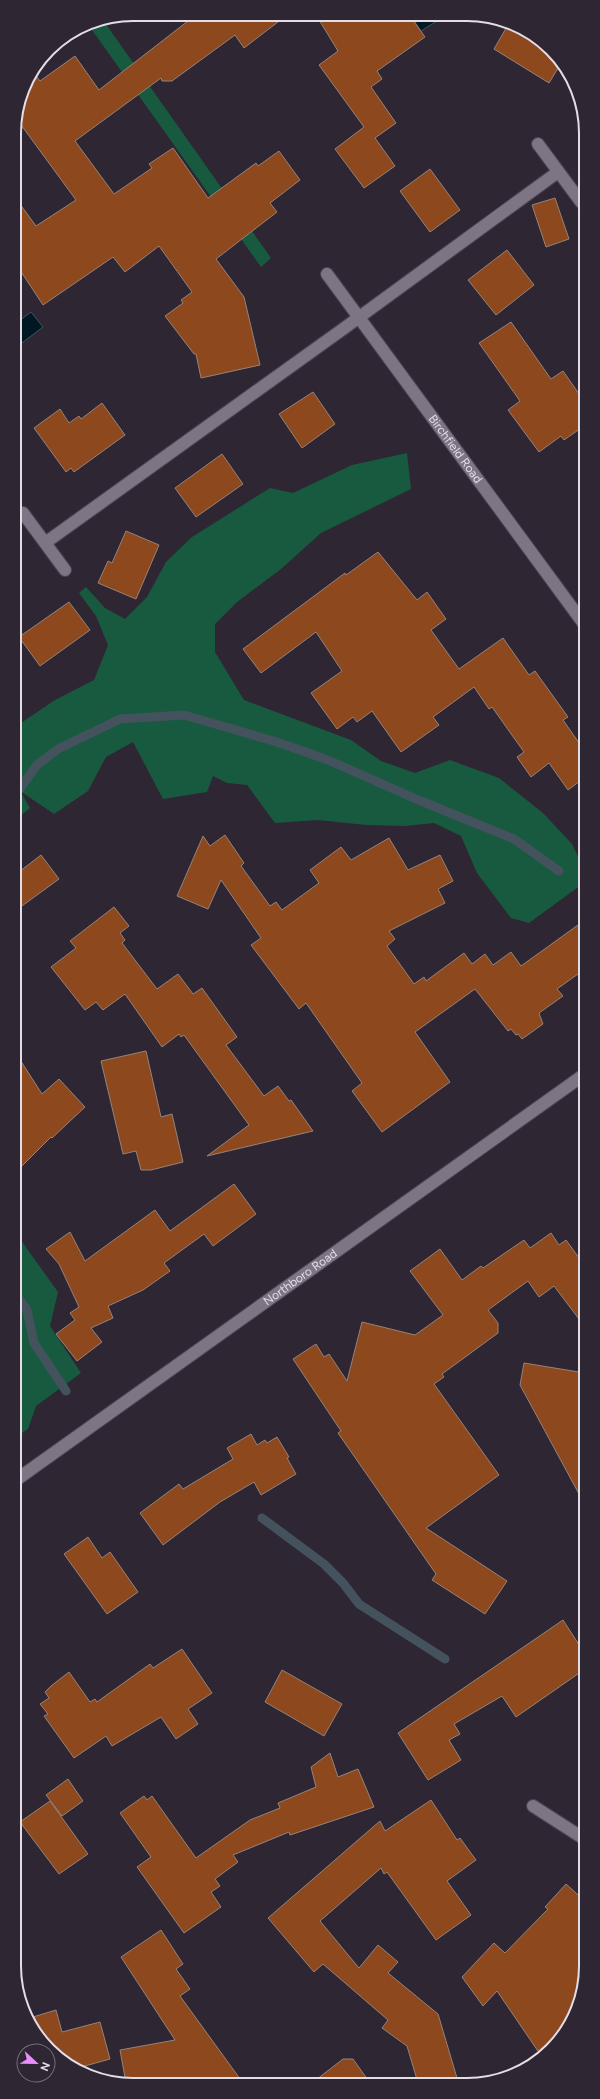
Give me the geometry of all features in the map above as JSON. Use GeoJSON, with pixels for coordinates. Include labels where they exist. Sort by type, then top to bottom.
{"type":"FeatureCollection","features":[{"type":"Feature","properties":{"kind":"street"},"geometry":{"type":"LineString","coordinates":[[538,144],[579,199]]}},
{"type":"Feature","properties":{"kind":"street"},"geometry":{"type":"LineString","coordinates":[[45,543],[360,317],[558,172]]}},
{"type":"Feature","properties":{"kind":"street","name":"Birchfield Road"},"geometry":{"type":"LineString","coordinates":[[327,274],[579,617]]}},
{"type":"Feature","properties":{"kind":"street"},"geometry":{"type":"LineString","coordinates":[[23,512],[65,570]]}},
{"type":"Feature","properties":{"kind":"street","name":"Northboro Road"},"geometry":{"type":"LineString","coordinates":[[21,1476],[579,1078]]}},
{"type":"Feature","properties":{"kind":"street"},"geometry":{"type":"LineString","coordinates":[[533,1806],[579,1836]]}},
{"type":"Feature","properties":{"kind":"green space"},"geometry":{"type":"Polygon","coordinates":[[[106,25],[271,258],[261,267],[92,29],[106,25]]]}},
{"type":"Feature","properties":{"kind":"green space"},"geometry":{"type":"Polygon","coordinates":[[[407,453],[411,489],[321,533],[281,569],[237,602],[215,624],[215,652],[244,700],[351,740],[381,761],[415,773],[450,760],[499,778],[543,813],[572,844],[579,859],[579,886],[529,923],[511,918],[477,873],[461,836],[434,823],[405,826],[366,825],[318,820],[275,823],[247,785],[227,783],[213,776],[207,792],[163,799],[133,742],[106,757],[88,791],[54,814],[21,792],[21,723],[55,700],[94,680],[108,645],[96,616],[79,593],[86,587],[105,608],[125,619],[147,597],[166,562],[192,537],[270,488],[293,493],[352,465],[407,453]]]}},
{"type":"Feature","properties":{"kind":"green space"},"geometry":{"type":"Polygon","coordinates":[[[21,793],[30,808],[21,815],[21,793]]]}},
{"type":"Feature","properties":{"kind":"green space"},"geometry":{"type":"Polygon","coordinates":[[[21,1240],[58,1292],[50,1326],[81,1373],[36,1406],[28,1429],[21,1434],[21,1240]]]}},
{"type":"Feature","properties":{"kind":"water"},"geometry":{"type":"Polygon","coordinates":[[[414,21],[437,21],[421,31],[414,21]]]}},
{"type":"Feature","properties":{"kind":"water"},"geometry":{"type":"Polygon","coordinates":[[[31,312],[43,327],[21,344],[21,320],[31,312]]]}},
{"type":"Feature","properties":{"kind":"building"},"geometry":{"type":"Polygon","coordinates":[[[188,21],[279,21],[244,48],[235,35],[172,81],[162,81],[161,78],[75,141],[114,194],[152,168],[149,164],[173,148],[208,198],[256,163],[258,166],[279,151],[300,180],[270,203],[277,212],[216,259],[244,297],[260,365],[201,378],[196,354],[194,354],[165,316],[183,303],[181,300],[192,292],[159,246],[125,272],[113,257],[43,305],[21,272],[21,206],[36,226],[76,200],[21,125],[29,90],[36,76],[40,81],[75,56],[99,90],[188,21]]]}},
{"type":"Feature","properties":{"kind":"building"},"geometry":{"type":"Polygon","coordinates":[[[320,21],[414,21],[425,37],[377,71],[382,79],[371,87],[396,123],[375,138],[395,166],[364,188],[335,149],[364,127],[319,65],[338,51],[320,21]]]}},
{"type":"Feature","properties":{"kind":"building"},"geometry":{"type":"Polygon","coordinates":[[[506,28],[510,29],[535,44],[558,68],[549,83],[494,49],[506,28]]]}},
{"type":"Feature","properties":{"kind":"building"},"geometry":{"type":"Polygon","coordinates":[[[430,169],[460,210],[430,232],[400,191],[430,169]]]}},
{"type":"Feature","properties":{"kind":"building"},"geometry":{"type":"Polygon","coordinates":[[[555,198],[569,239],[546,247],[532,205],[555,198]]]}},
{"type":"Feature","properties":{"kind":"building"},"geometry":{"type":"Polygon","coordinates":[[[507,250],[534,285],[496,315],[468,280],[507,250]]]}},
{"type":"Feature","properties":{"kind":"building"},"geometry":{"type":"Polygon","coordinates":[[[511,322],[551,379],[563,371],[579,394],[579,430],[564,440],[561,436],[539,452],[508,410],[520,401],[479,343],[511,322]]]}},
{"type":"Feature","properties":{"kind":"building"},"geometry":{"type":"Polygon","coordinates":[[[313,392],[335,424],[302,448],[279,414],[313,392]]]}},
{"type":"Feature","properties":{"kind":"building"},"geometry":{"type":"Polygon","coordinates":[[[102,403],[125,435],[74,472],[71,468],[66,472],[34,428],[60,409],[69,423],[79,416],[81,419],[102,403]]]}},
{"type":"Feature","properties":{"kind":"building"},"geometry":{"type":"Polygon","coordinates":[[[222,454],[243,484],[196,517],[175,488],[222,454]]]}},
{"type":"Feature","properties":{"kind":"building"},"geometry":{"type":"Polygon","coordinates":[[[126,531],[159,545],[136,599],[98,583],[108,561],[112,563],[126,531]]]}},
{"type":"Feature","properties":{"kind":"building"},"geometry":{"type":"Polygon","coordinates":[[[378,552],[417,600],[427,592],[446,619],[431,630],[459,669],[503,638],[529,675],[535,671],[568,717],[563,720],[579,743],[579,782],[568,790],[549,763],[531,777],[517,757],[524,752],[492,707],[489,709],[474,687],[433,717],[439,725],[401,752],[372,711],[357,722],[353,717],[337,729],[311,693],[342,671],[316,632],[261,673],[243,649],[345,573],[346,575],[378,552]]]}},
{"type":"Feature","properties":{"kind":"building"},"geometry":{"type":"Polygon","coordinates":[[[69,602],[90,630],[40,666],[21,640],[21,636],[69,602]]]}},
{"type":"Feature","properties":{"kind":"building"},"geometry":{"type":"Polygon","coordinates":[[[225,835],[244,863],[241,866],[270,906],[276,902],[282,910],[319,883],[310,870],[341,847],[351,860],[389,838],[408,870],[440,855],[453,881],[438,889],[445,903],[389,931],[395,939],[387,946],[414,984],[424,977],[426,981],[464,953],[472,964],[485,954],[493,965],[511,952],[521,966],[579,924],[579,973],[557,989],[563,996],[539,1013],[543,1024],[522,1039],[511,1029],[508,1031],[475,989],[415,1032],[450,1082],[382,1132],[352,1091],[362,1083],[306,1003],[299,1009],[251,945],[261,938],[221,880],[208,909],[177,896],[203,836],[210,846],[225,835]]]}},
{"type":"Feature","properties":{"kind":"building"},"geometry":{"type":"Polygon","coordinates":[[[41,855],[59,879],[21,907],[21,870],[41,855]]]}},
{"type":"Feature","properties":{"kind":"building"},"geometry":{"type":"Polygon","coordinates":[[[114,907],[129,926],[120,933],[125,940],[122,943],[157,989],[178,974],[193,994],[202,988],[237,1037],[226,1045],[264,1096],[278,1086],[289,1101],[291,1100],[313,1131],[207,1156],[249,1125],[184,1035],[181,1037],[179,1034],[162,1047],[125,994],[103,1010],[96,1002],[85,1010],[51,967],[76,948],[70,941],[114,907]]]}},
{"type":"Feature","properties":{"kind":"building"},"geometry":{"type":"Polygon","coordinates":[[[146,1051],[161,1117],[172,1114],[183,1162],[151,1170],[141,1170],[136,1151],[123,1154],[101,1061],[146,1051]]]}},
{"type":"Feature","properties":{"kind":"building"},"geometry":{"type":"Polygon","coordinates":[[[21,1061],[42,1094],[59,1079],[85,1107],[52,1138],[51,1137],[21,1167],[21,1061]]]}},
{"type":"Feature","properties":{"kind":"building"},"geometry":{"type":"Polygon","coordinates":[[[234,1184],[256,1214],[213,1246],[204,1234],[164,1263],[170,1271],[143,1290],[108,1306],[113,1318],[91,1328],[102,1342],[77,1361],[56,1334],[75,1320],[70,1313],[79,1307],[59,1264],[46,1249],[70,1232],[85,1261],[155,1210],[170,1231],[234,1184]]]}},
{"type":"Feature","properties":{"kind":"building"},"geometry":{"type":"Polygon","coordinates":[[[551,1233],[559,1245],[566,1240],[579,1258],[579,1319],[554,1286],[539,1297],[528,1281],[488,1310],[498,1323],[498,1333],[442,1374],[444,1377],[434,1384],[499,1475],[426,1528],[507,1581],[485,1614],[432,1580],[436,1574],[338,1433],[341,1431],[293,1359],[316,1344],[324,1357],[329,1354],[347,1381],[362,1322],[415,1335],[443,1315],[410,1271],[440,1249],[462,1280],[481,1266],[483,1268],[524,1240],[530,1248],[551,1233]]]}},
{"type":"Feature","properties":{"kind":"building"},"geometry":{"type":"Polygon","coordinates":[[[524,1363],[579,1372],[579,1494],[520,1385],[524,1363]]]}},
{"type":"Feature","properties":{"kind":"building"},"geometry":{"type":"Polygon","coordinates":[[[251,1434],[257,1445],[265,1440],[267,1443],[277,1437],[289,1457],[287,1458],[296,1474],[261,1495],[254,1482],[220,1502],[163,1545],[140,1513],[179,1484],[183,1489],[233,1459],[227,1448],[251,1434]]]}},
{"type":"Feature","properties":{"kind":"building"},"geometry":{"type":"Polygon","coordinates":[[[88,1537],[102,1558],[110,1552],[138,1592],[107,1614],[64,1554],[88,1537]]]}},
{"type":"Feature","properties":{"kind":"building"},"geometry":{"type":"Polygon","coordinates":[[[563,1620],[579,1645],[579,1673],[516,1717],[502,1696],[454,1724],[460,1734],[449,1740],[461,1760],[428,1780],[398,1733],[563,1620]]]}},
{"type":"Feature","properties":{"kind":"building"},"geometry":{"type":"Polygon","coordinates":[[[182,1649],[212,1693],[188,1709],[198,1724],[176,1739],[161,1717],[112,1746],[106,1736],[74,1758],[44,1716],[48,1714],[40,1704],[49,1698],[45,1692],[69,1672],[90,1702],[95,1699],[97,1702],[150,1664],[153,1668],[182,1649]]]}},
{"type":"Feature","properties":{"kind":"building"},"geometry":{"type":"Polygon","coordinates":[[[282,1670],[342,1704],[324,1736],[265,1702],[282,1670]]]}},
{"type":"Feature","properties":{"kind":"building"},"geometry":{"type":"Polygon","coordinates":[[[330,1753],[338,1777],[358,1769],[374,1807],[290,1835],[289,1832],[233,1855],[238,1862],[215,1879],[220,1886],[211,1892],[221,1907],[184,1933],[137,1867],[151,1857],[120,1813],[144,1796],[147,1800],[152,1796],[196,1858],[250,1820],[280,1808],[278,1803],[316,1787],[311,1767],[330,1753]]]}},
{"type":"Feature","properties":{"kind":"building"},"geometry":{"type":"Polygon","coordinates":[[[68,1779],[83,1801],[62,1816],[46,1795],[68,1779]]]}},
{"type":"Feature","properties":{"kind":"building"},"geometry":{"type":"Polygon","coordinates":[[[431,1800],[457,1840],[460,1838],[476,1860],[447,1881],[471,1915],[436,1940],[387,1872],[384,1874],[381,1868],[320,1921],[359,1968],[378,1945],[398,1962],[388,1973],[438,2014],[457,2078],[417,2078],[407,2046],[382,2028],[388,2020],[323,1964],[314,1972],[268,1918],[380,1821],[385,1831],[431,1800]]]}},
{"type":"Feature","properties":{"kind":"building"},"geometry":{"type":"Polygon","coordinates":[[[50,1801],[88,1854],[59,1874],[21,1821],[50,1801]]]}},
{"type":"Feature","properties":{"kind":"building"},"geometry":{"type":"Polygon","coordinates":[[[566,1884],[579,1896],[579,1974],[571,2009],[551,2040],[539,2052],[497,1991],[483,2006],[462,1977],[494,1943],[505,1953],[548,1909],[545,1907],[566,1884]]]}},
{"type":"Feature","properties":{"kind":"building"},"geometry":{"type":"Polygon","coordinates":[[[161,1930],[183,1964],[176,1969],[190,1989],[180,1996],[239,2078],[125,2077],[120,2050],[175,2040],[121,1957],[161,1930]]]}},
{"type":"Feature","properties":{"kind":"building"},"geometry":{"type":"Polygon","coordinates":[[[56,2010],[62,2032],[100,2022],[110,2059],[83,2066],[65,2055],[56,2047],[56,2043],[52,2043],[49,2040],[33,2017],[56,2010]]]}},
{"type":"Feature","properties":{"kind":"building"},"geometry":{"type":"Polygon","coordinates":[[[343,2059],[353,2059],[366,2078],[318,2078],[343,2059]]]}},
{"type":"Feature","properties":{"kind":"waterway"},"geometry":{"type":"LineString","coordinates":[[21,787],[37,765],[58,749],[120,719],[184,715],[277,742],[328,760],[416,799],[514,839],[559,871]]}},
{"type":"Feature","properties":{"kind":"waterway"},"geometry":{"type":"LineString","coordinates":[[21,1302],[27,1310],[34,1343],[66,1391]]}},
{"type":"Feature","properties":{"kind":"waterway"},"geometry":{"type":"LineString","coordinates":[[262,1518],[324,1564],[343,1583],[359,1604],[445,1659]]}}]}
